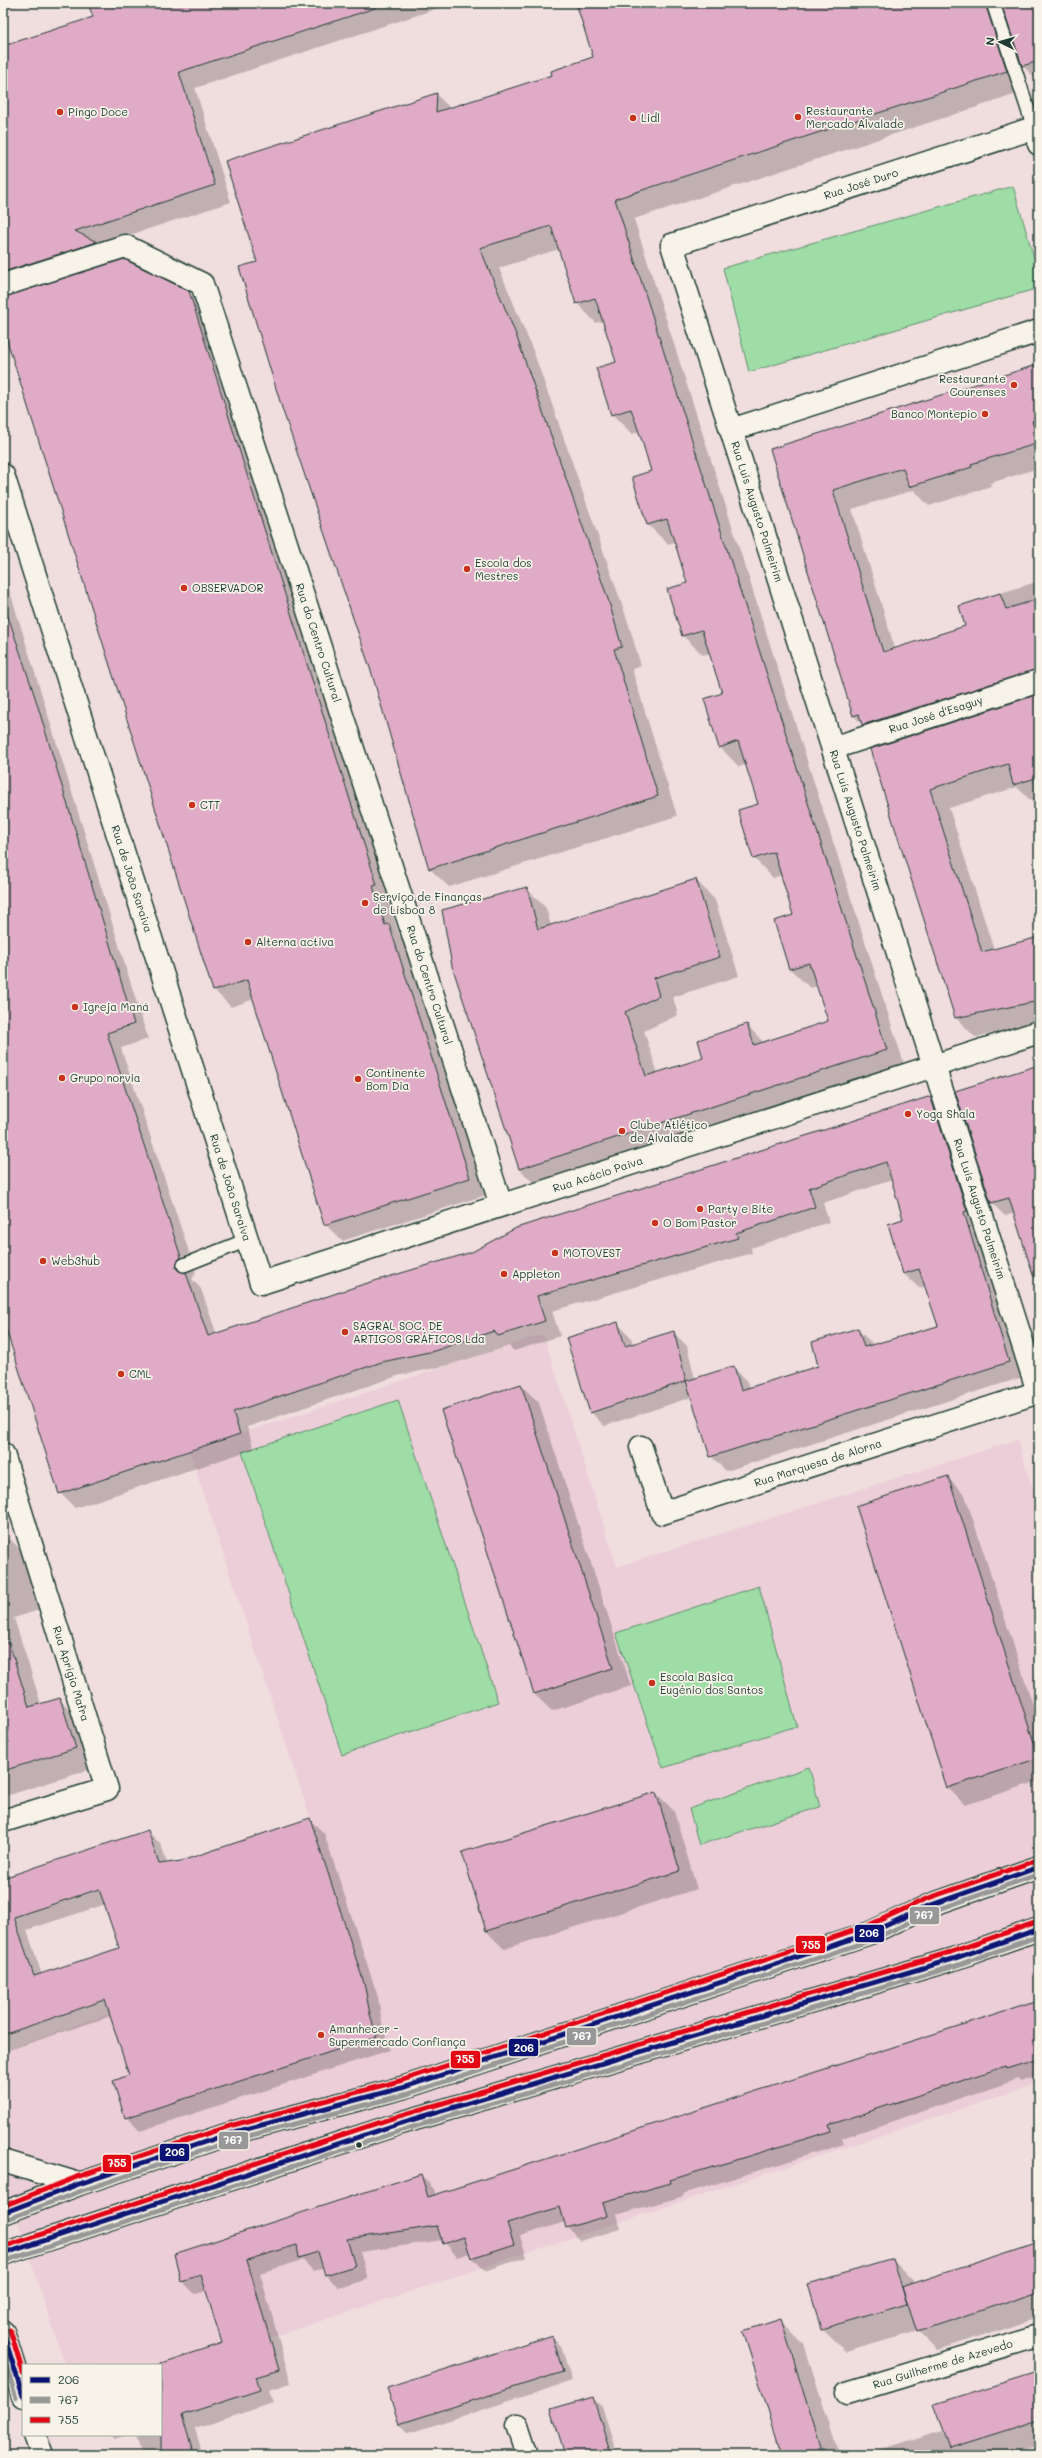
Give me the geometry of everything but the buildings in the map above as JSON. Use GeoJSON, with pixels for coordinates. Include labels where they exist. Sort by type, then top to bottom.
{"type":"FeatureCollection","features":[{"type":"Feature","properties":{"kind":"street","name":"Rua José Duro"},"geometry":{"type":"LineString","coordinates":[[672,245],[1036,136]]}},
{"type":"Feature","properties":{"kind":"street","name":"Rua Luís Augusto Palmeirim"},"geometry":{"type":"LineString","coordinates":[[672,245],[1039,1393]]}},
{"type":"Feature","properties":{"kind":"street","name":"Rua do Centro Cultural"},"geometry":{"type":"LineString","coordinates":[[3,285],[125,246],[202,284],[501,1205]]}},
{"type":"Feature","properties":{"kind":"street"},"geometry":{"type":"LineString","coordinates":[[731,430],[1039,331]]}},
{"type":"Feature","properties":{"kind":"street","name":"Rua de João Saraiva"},"geometry":{"type":"LineString","coordinates":[[3,475],[261,1283]]}},
{"type":"Feature","properties":{"kind":"street","name":"Rua José d'Esaguy"},"geometry":{"type":"LineString","coordinates":[[833,748],[1039,681]]}},
{"type":"Feature","properties":{"kind":"street","name":"Rua Acácio Paiva"},"geometry":{"type":"LineString","coordinates":[[261,1283],[1039,1032]]}},
{"type":"Feature","properties":{"kind":"street","name":"Rua Marquesa de Alorna"},"geometry":{"type":"LineString","coordinates":[[641,1447],[662,1513],[1039,1393]]}},
{"type":"Feature","properties":{"kind":"street","name":"Rua Aprígio Mafra"},"geometry":{"type":"LineString","coordinates":[[3,1454],[107,1788],[3,1821]]}},
{"type":"Feature","properties":{"kind":"street"},"geometry":{"type":"LineString","coordinates":[[3,2213],[79,2184],[235,2132],[405,2087],[832,1946],[870,1933],[928,1906],[1039,1867]]}},
{"type":"Feature","properties":{"kind":"street"},"geometry":{"type":"LineString","coordinates":[[3,2254],[401,2123],[953,1959],[1039,1928]]}},
{"type":"Feature","properties":{"kind":"street"},"geometry":{"type":"LineString","coordinates":[[3,2162],[79,2184]]}},
{"type":"Feature","properties":{"kind":"street"},"geometry":{"type":"LineString","coordinates":[[3,2332],[22,2393]]}},
{"type":"Feature","properties":{"kind":"street","name":"Rua Guilherme de Azevedo"},"geometry":{"type":"LineString","coordinates":[[846,2393],[1039,2334]]}},
{"type":"Feature","properties":{"kind":"street"},"geometry":{"type":"LineString","coordinates":[[517,2425],[527,2455]]}},
{"type":"Feature","properties":{"kind":"street"},"geometry":{"type":"LineString","coordinates":[[35,2436],[42,2455]]}},
{"type":"Feature","properties":{"kind":"lane"},"geometry":{"type":"LineString","coordinates":[[993,3],[1036,136]]}},
{"type":"Feature","properties":{"kind":"lane"},"geometry":{"type":"LineString","coordinates":[[184,1265],[248,1240]]}},
{"type":"Feature","properties":{"kind":"shaded area"},"geometry":{"type":"Polygon","coordinates":[[[543,1334],[617,1567],[1017,1440],[1039,1507],[1039,2083],[162,2374],[162,2364],[65,2364],[3,2176],[3,2051],[347,1929],[188,1447],[240,1434],[543,1334]]]}},
{"type":"Feature","properties":{"kind":"green space"},"geometry":{"type":"Polygon","coordinates":[[[1013,186],[1039,275],[1039,288],[749,372],[723,268],[1013,186]]]}},
{"type":"Feature","properties":{"kind":"green space"},"geometry":{"type":"Polygon","coordinates":[[[398,1400],[498,1702],[342,1755],[242,1452],[398,1400]]]}},
{"type":"Feature","properties":{"kind":"green space"},"geometry":{"type":"Polygon","coordinates":[[[759,1586],[797,1726],[663,1768],[616,1633],[759,1586]]]}},
{"type":"Feature","properties":{"kind":"green space"},"geometry":{"type":"Polygon","coordinates":[[[809,1767],[820,1807],[699,1845],[689,1809],[809,1767]]]}},
{"type":"Feature","properties":{"kind":"transit line","name":"755"},"geometry":{"type":"LineString","coordinates":[[3,2206],[77,2177],[233,2125],[403,2080],[867,1926],[926,1899],[1037,1860]]}},
{"type":"Feature","properties":{"kind":"transit line","name":"206"},"geometry":{"type":"LineString","coordinates":[[3,2213],[79,2184],[235,2132],[405,2087],[870,1933],[928,1906],[1039,1867]]}},
{"type":"Feature","properties":{"kind":"transit line","name":"767"},"geometry":{"type":"LineString","coordinates":[[5,2220],[81,2191],[237,2139],[407,2094],[872,1940],[931,1912],[1039,1874]]}},
{"type":"Feature","properties":{"kind":"transit line","name":"755"},"geometry":{"type":"LineString","coordinates":[[3,2247],[399,2116],[951,1952],[1037,1922]]}},
{"type":"Feature","properties":{"kind":"transit line","name":"206"},"geometry":{"type":"LineString","coordinates":[[3,2254],[401,2123],[953,1959],[1039,1929]]}},
{"type":"Feature","properties":{"kind":"transit line","name":"767"},"geometry":{"type":"LineString","coordinates":[[5,2261],[403,2130],[955,1966],[1039,1936]]}},
{"type":"Feature","properties":{"kind":"transit line","name":"755"},"geometry":{"type":"LineString","coordinates":[[10,2330],[22,2370]]}},
{"type":"Feature","properties":{"kind":"transit line","name":"206"},"geometry":{"type":"LineString","coordinates":[[3,2332],[22,2393]]}},
{"type":"Feature","properties":{"kind":"transit line","name":"767"},"geometry":{"type":"LineString","coordinates":[[3,2355],[16,2398]]}},
{"type":"Feature","properties":{"kind":"place","name":"Pingo Doce"},"geometry":{"type":"Point","coordinates":[60,112]}},
{"type":"Feature","properties":{"kind":"place","name":"Restaurante Mercado Alvalade"},"geometry":{"type":"Point","coordinates":[798,117]}},
{"type":"Feature","properties":{"kind":"place","name":"Lidl"},"geometry":{"type":"Point","coordinates":[633,118]}},
{"type":"Feature","properties":{"kind":"place","name":"Restaurante Courenses"},"geometry":{"type":"Point","coordinates":[1014,385]}},
{"type":"Feature","properties":{"kind":"place","name":"Banco Montepio"},"geometry":{"type":"Point","coordinates":[985,414]}},
{"type":"Feature","properties":{"kind":"place","name":"Escola dos Mestres"},"geometry":{"type":"Point","coordinates":[467,569]}},
{"type":"Feature","properties":{"kind":"place","name":"OBSERVADOR"},"geometry":{"type":"Point","coordinates":[184,588]}},
{"type":"Feature","properties":{"kind":"place","name":"CTT"},"geometry":{"type":"Point","coordinates":[192,805]}},
{"type":"Feature","properties":{"kind":"place","name":"Serviço de Finanças de Lisboa 8"},"geometry":{"type":"Point","coordinates":[365,903]}},
{"type":"Feature","properties":{"kind":"place","name":"Alterna activa"},"geometry":{"type":"Point","coordinates":[248,942]}},
{"type":"Feature","properties":{"kind":"place","name":"Igreja Maná"},"geometry":{"type":"Point","coordinates":[75,1007]}},
{"type":"Feature","properties":{"kind":"place","name":"Grupo norvia"},"geometry":{"type":"Point","coordinates":[62,1078]}},
{"type":"Feature","properties":{"kind":"place","name":"Continente Bom Dia"},"geometry":{"type":"Point","coordinates":[358,1079]}},
{"type":"Feature","properties":{"kind":"place","name":"Yoga Shala"},"geometry":{"type":"Point","coordinates":[908,1114]}},
{"type":"Feature","properties":{"kind":"place","name":"Clube Atlético de Alvalade"},"geometry":{"type":"Point","coordinates":[622,1131]}},
{"type":"Feature","properties":{"kind":"place","name":"Party e Bite"},"geometry":{"type":"Point","coordinates":[700,1209]}},
{"type":"Feature","properties":{"kind":"place","name":"O Bom Pastor"},"geometry":{"type":"Point","coordinates":[655,1223]}},
{"type":"Feature","properties":{"kind":"place","name":"MOTOVEST"},"geometry":{"type":"Point","coordinates":[555,1253]}},
{"type":"Feature","properties":{"kind":"place","name":"Web3hub"},"geometry":{"type":"Point","coordinates":[43,1261]}},
{"type":"Feature","properties":{"kind":"place","name":"Appleton"},"geometry":{"type":"Point","coordinates":[504,1274]}},
{"type":"Feature","properties":{"kind":"place","name":"SAGRAL SOC. DE ARTIGOS GRÁFICOS Lda"},"geometry":{"type":"Point","coordinates":[345,1332]}},
{"type":"Feature","properties":{"kind":"place","name":"CML"},"geometry":{"type":"Point","coordinates":[121,1374]}},
{"type":"Feature","properties":{"kind":"place","name":"Escola Básica Eugénio dos Santos"},"geometry":{"type":"Point","coordinates":[652,1683]}},
{"type":"Feature","properties":{"kind":"place","name":"Amanhecer - Supermercado Confiança"},"geometry":{"type":"Point","coordinates":[321,2035]}}]}
